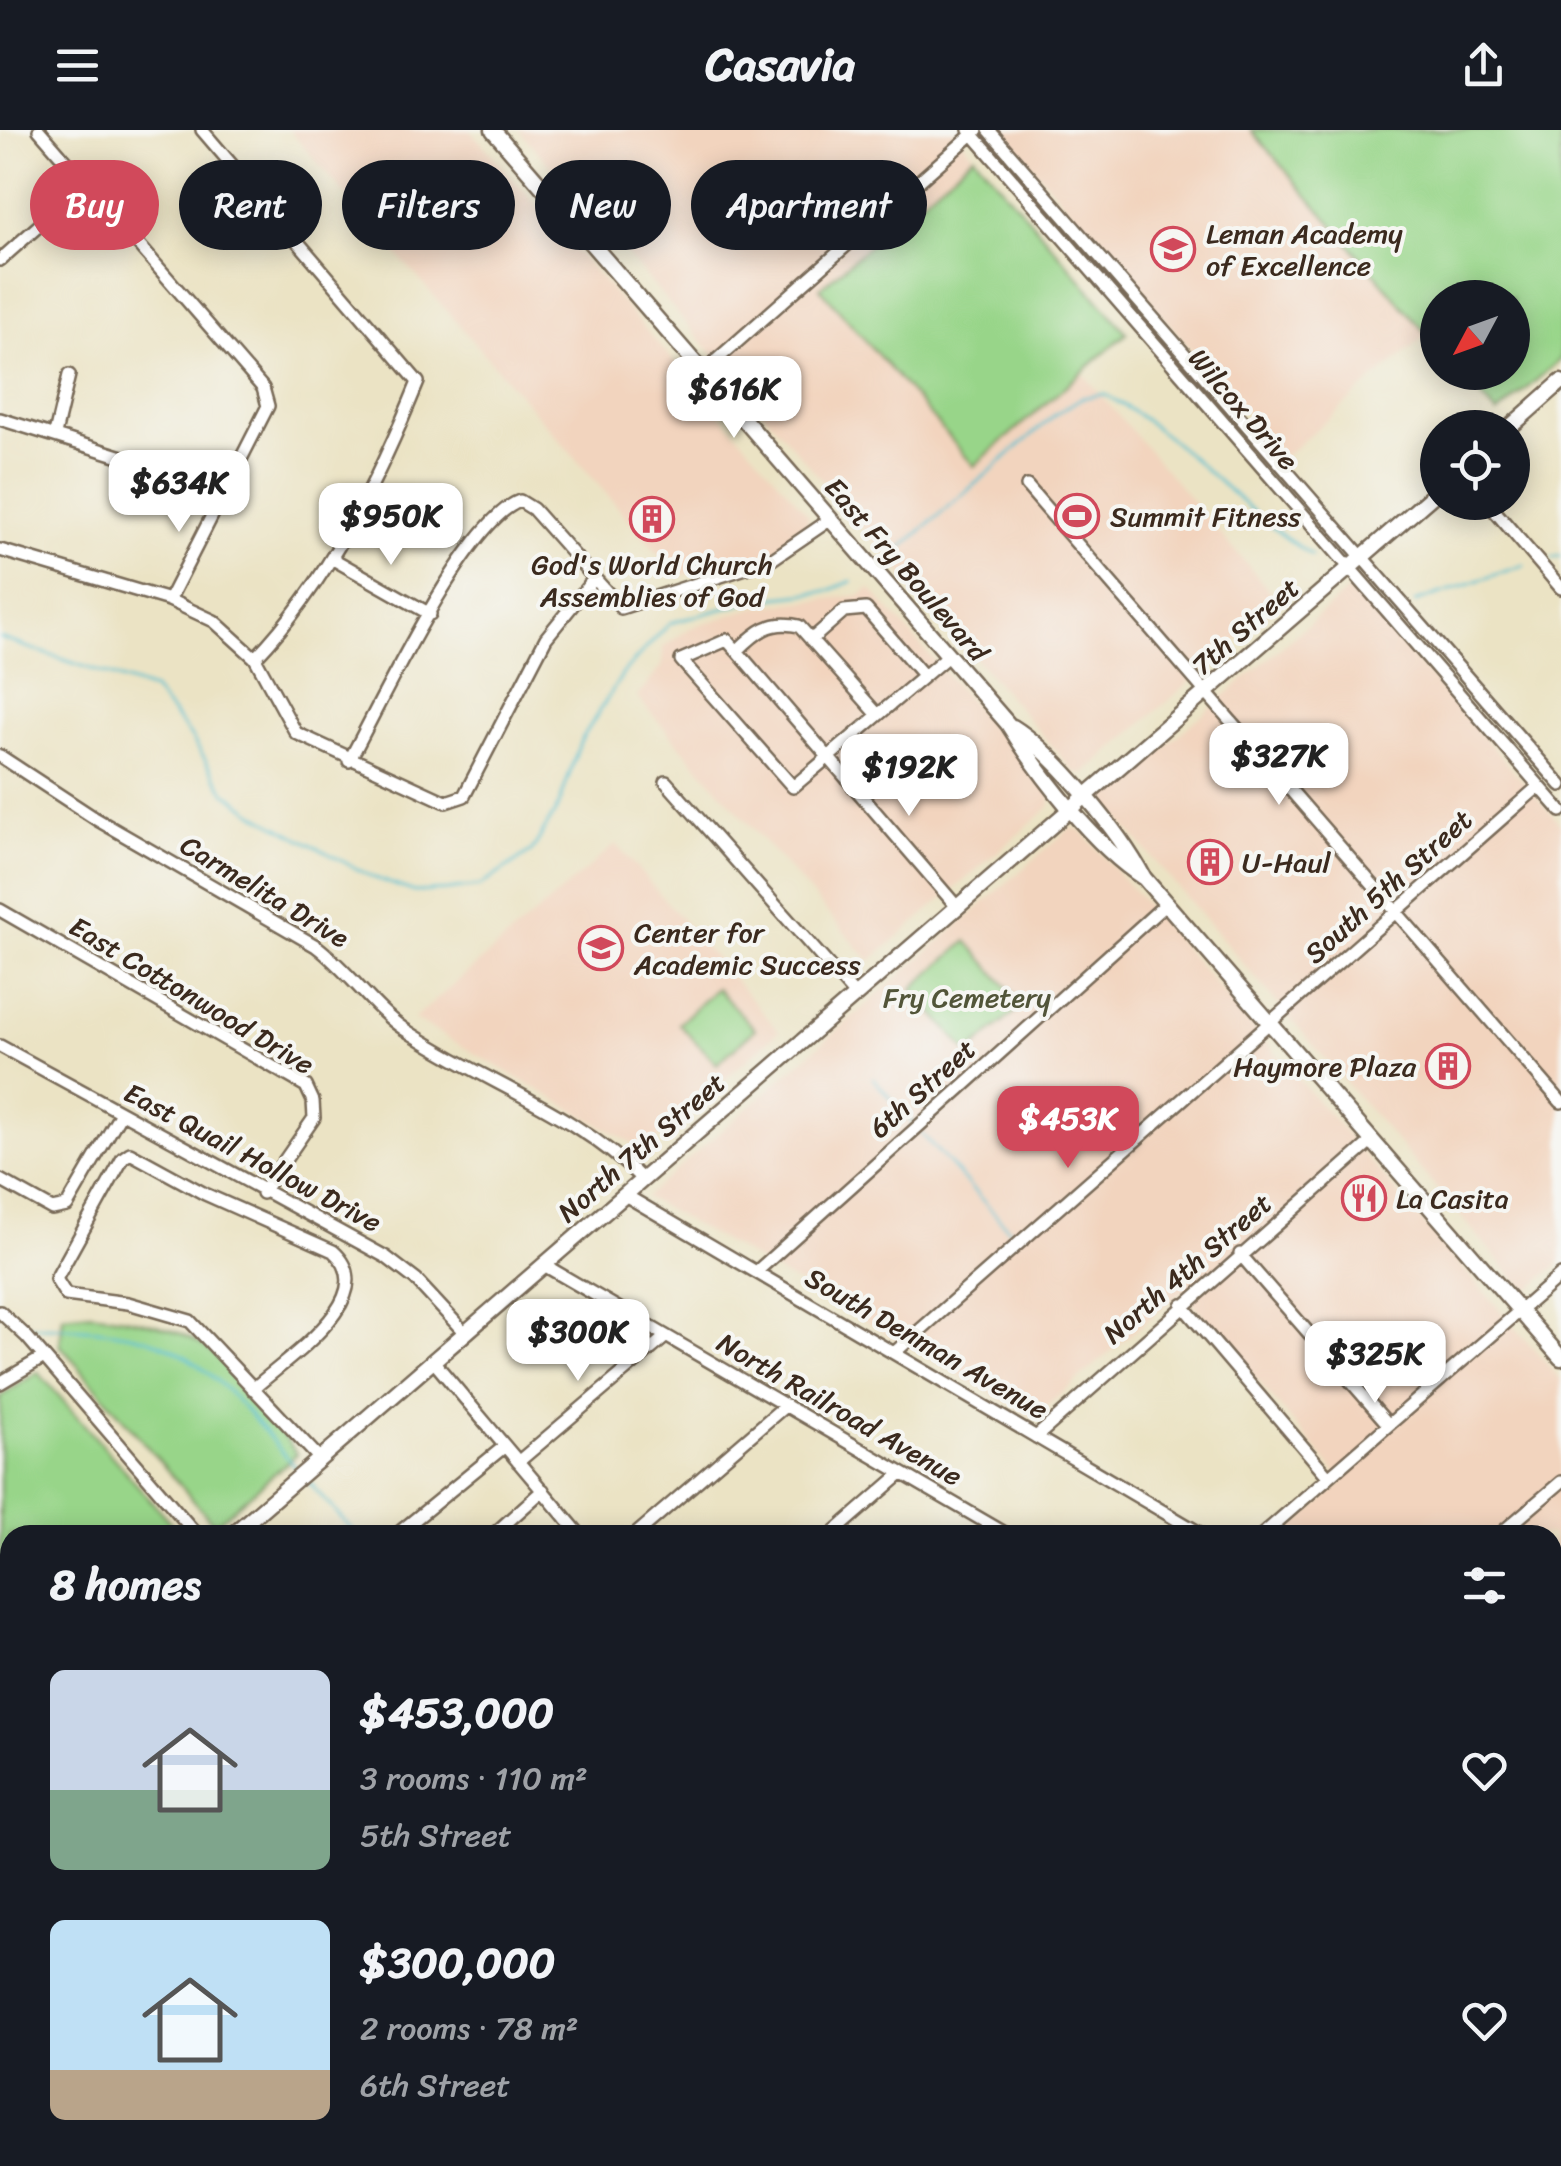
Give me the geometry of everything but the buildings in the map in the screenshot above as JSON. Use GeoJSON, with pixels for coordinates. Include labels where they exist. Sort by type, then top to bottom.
{"type":"FeatureCollection","features":[{"type":"Feature","properties":{"kind":"main road","name":"East Fry Boulevard"},"geometry":{"type":"LineString","coordinates":[[493,130],[1008,724],[1034,740],[1079,803],[1129,850],[1144,878],[1561,1358]]}},
{"type":"Feature","properties":{"kind":"main road"},"geometry":{"type":"LineString","coordinates":[[1529,410],[1561,382]]}},
{"type":"Feature","properties":{"kind":"main road","name":"7th Street"},"geometry":{"type":"LineString","coordinates":[[1079,803],[1420,506]]}},
{"type":"Feature","properties":{"kind":"main road","name":"North 7th Street"},"geometry":{"type":"LineString","coordinates":[[244,1525],[1079,803]]}},
{"type":"Feature","properties":{"kind":"street"},"geometry":{"type":"LineString","coordinates":[[38,130],[65,160]]}},
{"type":"Feature","properties":{"kind":"street"},"geometry":{"type":"LineString","coordinates":[[202,130],[418,382],[332,559],[296,616],[256,658]]}},
{"type":"Feature","properties":{"kind":"street","name":"Wilcox Drive"},"geometry":{"type":"LineString","coordinates":[[989,130],[1364,554],[1561,784]]}},
{"type":"Feature","properties":{"kind":"street"},"geometry":{"type":"LineString","coordinates":[[703,372],[972,131]]}},
{"type":"Feature","properties":{"kind":"street","name":"Wilcox Drive"},"geometry":{"type":"LineString","coordinates":[[972,131],[1561,811]]}},
{"type":"Feature","properties":{"kind":"street"},"geometry":{"type":"LineString","coordinates":[[0,260],[30,233]]}},
{"type":"Feature","properties":{"kind":"street"},"geometry":{"type":"LineString","coordinates":[[143,250],[263,388],[268,406],[170,600]]}},
{"type":"Feature","properties":{"kind":"street"},"geometry":{"type":"LineString","coordinates":[[56,434],[69,375]]}},
{"type":"Feature","properties":{"kind":"street"},"geometry":{"type":"LineString","coordinates":[[0,419],[226,490]]}},
{"type":"Feature","properties":{"kind":"street"},"geometry":{"type":"LineString","coordinates":[[1028,486],[1561,1102]]}},
{"type":"Feature","properties":{"kind":"street"},"geometry":{"type":"LineString","coordinates":[[349,761],[430,614],[480,534],[505,506],[520,501],[533,509],[592,580],[621,608],[771,560],[831,519]]}},
{"type":"Feature","properties":{"kind":"street"},"geometry":{"type":"LineString","coordinates":[[1502,520],[1561,588]]}},
{"type":"Feature","properties":{"kind":"street"},"geometry":{"type":"LineString","coordinates":[[0,550],[170,600],[214,622],[256,658],[296,733],[349,761],[446,802],[464,796],[546,638],[592,580]]}},
{"type":"Feature","properties":{"kind":"street"},"geometry":{"type":"LineString","coordinates":[[332,559],[430,614]]}},
{"type":"Feature","properties":{"kind":"street"},"geometry":{"type":"LineString","coordinates":[[812,640],[844,612],[866,609],[924,676]]}},
{"type":"Feature","properties":{"kind":"street"},"geometry":{"type":"LineString","coordinates":[[737,652],[766,626],[784,622],[799,626],[878,715]]}},
{"type":"Feature","properties":{"kind":"street"},"geometry":{"type":"LineString","coordinates":[[949,655],[828,757],[793,787],[681,660],[712,642],[728,640],[737,652],[828,757],[958,908]]}},
{"type":"Feature","properties":{"kind":"street","name":"Carmelita Drive"},"geometry":{"type":"LineString","coordinates":[[0,756],[96,819],[316,946],[347,970],[402,1028],[526,1096],[616,1152],[643,1180]]}},
{"type":"Feature","properties":{"kind":"street"},"geometry":{"type":"LineString","coordinates":[[666,782],[855,995]]}},
{"type":"Feature","properties":{"kind":"street","name":"South 5th Street"},"geometry":{"type":"LineString","coordinates":[[894,1353],[1539,786]]}},
{"type":"Feature","properties":{"kind":"street","name":"6th Street"},"geometry":{"type":"LineString","coordinates":[[756,1272],[1168,903]]}},
{"type":"Feature","properties":{"kind":"street","name":"East Cottonwood Drive"},"geometry":{"type":"LineString","coordinates":[[0,910],[306,1086],[313,1101],[314,1118],[262,1193]]}},
{"type":"Feature","properties":{"kind":"street","name":"East Quail Hollow Drive"},"geometry":{"type":"LineString","coordinates":[[0,1046],[262,1193],[328,1225],[416,1280],[466,1334]]}},
{"type":"Feature","properties":{"kind":"street"},"geometry":{"type":"LineString","coordinates":[[0,1180],[52,1209],[67,1206],[120,1113]]}},
{"type":"Feature","properties":{"kind":"street","name":"North 4th Street"},"geometry":{"type":"LineString","coordinates":[[1036,1436],[1372,1140]]}},
{"type":"Feature","properties":{"kind":"street"},"geometry":{"type":"LineString","coordinates":[[253,1389],[343,1308],[350,1283],[348,1269],[334,1251],[205,1194],[130,1153],[123,1158],[56,1279],[66,1295],[128,1303],[190,1321],[253,1389],[266,1398],[320,1459]]}},
{"type":"Feature","properties":{"kind":"street","name":"South Denman Avenue"},"geometry":{"type":"LineString","coordinates":[[625,1195],[1186,1525]]}},
{"type":"Feature","properties":{"kind":"street"},"geometry":{"type":"LineString","coordinates":[[316,1244],[328,1225]]}},
{"type":"Feature","properties":{"kind":"street"},"geometry":{"type":"LineString","coordinates":[[1240,1254],[1386,1423]]}},
{"type":"Feature","properties":{"kind":"street","name":"North Railroad Avenue"},"geometry":{"type":"LineString","coordinates":[[544,1266],[990,1525]]}},
{"type":"Feature","properties":{"kind":"street"},"geometry":{"type":"LineString","coordinates":[[1273,1525],[1561,1275]]}},
{"type":"Feature","properties":{"kind":"street"},"geometry":{"type":"LineString","coordinates":[[1182,1305],[1327,1476]]}},
{"type":"Feature","properties":{"kind":"street"},"geometry":{"type":"LineString","coordinates":[[0,1312],[44,1356],[188,1525]]}},
{"type":"Feature","properties":{"kind":"street"},"geometry":{"type":"LineString","coordinates":[[518,1462],[664,1338]]}},
{"type":"Feature","properties":{"kind":"street"},"geometry":{"type":"LineString","coordinates":[[0,1383],[44,1356]]}},
{"type":"Feature","properties":{"kind":"street"},"geometry":{"type":"LineString","coordinates":[[434,1362],[572,1525]]}},
{"type":"Feature","properties":{"kind":"street"},"geometry":{"type":"LineString","coordinates":[[646,1525],[786,1405]]}},
{"type":"Feature","properties":{"kind":"street"},"geometry":{"type":"LineString","coordinates":[[408,1525],[504,1446]]}},
{"type":"Feature","properties":{"kind":"street"},"geometry":{"type":"LineString","coordinates":[[843,1525],[901,1474]]}},
{"type":"Feature","properties":{"kind":"street"},"geometry":{"type":"LineString","coordinates":[[1511,1525],[1561,1482]]}},
{"type":"Feature","properties":{"kind":"street"},"geometry":{"type":"LineString","coordinates":[[504,1525],[543,1490]]}},
{"type":"Feature","properties":{"kind":"shaded area"},"geometry":{"type":"Polygon","coordinates":[[[289,130],[470,130],[496,160],[342,160],[342,191],[322,168],[322,160],[315,160],[289,130]]]}},
{"type":"Feature","properties":{"kind":"shaded area"},"geometry":{"type":"Polygon","coordinates":[[[519,130],[954,130],[974,155],[927,196],[927,160],[691,160],[691,250],[866,250],[821,289],[974,465],[1081,372],[1280,603],[1084,774],[1074,772],[623,250],[671,250],[671,160],[545,160],[519,130]]]}},
{"type":"Feature","properties":{"kind":"shaded area"},"geometry":{"type":"Polygon","coordinates":[[[1001,130],[1251,130],[1420,326],[1420,340],[1284,457],[1001,130]]]}},
{"type":"Feature","properties":{"kind":"shaded area"},"geometry":{"type":"Polygon","coordinates":[[[515,181],[535,204],[535,250],[576,250],[809,515],[806,531],[777,552],[678,576],[394,250],[515,250],[515,181]]]}},
{"type":"Feature","properties":{"kind":"shaded area"},"geometry":{"type":"Polygon","coordinates":[[[870,588],[1052,794],[1050,807],[870,961],[637,697],[662,666],[663,647],[690,628],[756,607],[861,595],[870,588]]]}},
{"type":"Feature","properties":{"kind":"shaded area"},"geometry":{"type":"Polygon","coordinates":[[[1351,588],[1561,824],[1561,1262],[1530,1289],[1520,1285],[1106,804],[1107,796],[1351,588]]]}},
{"type":"Feature","properties":{"kind":"shaded area"},"geometry":{"type":"Polygon","coordinates":[[[1070,828],[1081,830],[1561,1380],[1561,1525],[1294,1525],[1343,1482],[1182,1291],[1034,1417],[645,1197],[1070,828]]]}},
{"type":"Feature","properties":{"kind":"shaded area","name":"Center for Academic Success"},"geometry":{"type":"Polygon","coordinates":[[[616,844],[779,1031],[650,1146],[639,1147],[414,1019],[616,844]]]}},
{"type":"Feature","properties":{"kind":"green space"},"geometry":{"type":"Polygon","coordinates":[[[1251,130],[1561,130],[1561,359],[1530,386],[1530,280],[1420,280],[1420,326],[1251,130]]]}},
{"type":"Feature","properties":{"kind":"green space"},"geometry":{"type":"Polygon","coordinates":[[[974,155],[1127,333],[974,466],[820,288],[864,250],[927,250],[927,196],[974,155]]]}},
{"type":"Feature","properties":{"kind":"green space"},"geometry":{"type":"Polygon","coordinates":[[[1476,390],[1525,390],[1502,410],[1493,410],[1476,390]]]}},
{"type":"Feature","properties":{"kind":"green space","name":"Fry Cemetery"},"geometry":{"type":"Polygon","coordinates":[[[967,941],[1023,1005],[968,1053],[912,989],[967,941]]]}},
{"type":"Feature","properties":{"kind":"green space"},"geometry":{"type":"Polygon","coordinates":[[[716,988],[755,1029],[717,1064],[679,1024],[716,988]]]}},
{"type":"Feature","properties":{"kind":"green space"},"geometry":{"type":"Polygon","coordinates":[[[91,1313],[166,1328],[206,1348],[249,1390],[297,1454],[218,1522],[211,1521],[60,1345],[63,1316],[91,1313]]]}},
{"type":"Feature","properties":{"kind":"green space"},"geometry":{"type":"Polygon","coordinates":[[[38,1372],[172,1525],[0,1525],[0,1397],[38,1372]]]}},
{"type":"Feature","properties":{"kind":"waterway"},"geometry":{"type":"LineString","coordinates":[[893,555],[1056,414],[1081,398],[1104,394],[1158,430],[1258,516],[1311,555]]}},
{"type":"Feature","properties":{"kind":"waterway"},"geometry":{"type":"LineString","coordinates":[[1552,558],[1561,556]]}},
{"type":"Feature","properties":{"kind":"waterway"},"geometry":{"type":"LineString","coordinates":[[1415,602],[1524,565]]}},
{"type":"Feature","properties":{"kind":"waterway"},"geometry":{"type":"LineString","coordinates":[[0,638],[153,690],[190,735],[225,792],[257,815],[372,877],[415,892],[447,890],[480,886],[532,851],[559,805],[580,742],[624,672],[670,623],[759,599],[828,591],[852,581]]}},
{"type":"Feature","properties":{"kind":"waterway"},"geometry":{"type":"LineString","coordinates":[[873,1078],[915,1126]]}},
{"type":"Feature","properties":{"kind":"waterway"},"geometry":{"type":"LineString","coordinates":[[920,1132],[1016,1237]]}},
{"type":"Feature","properties":{"kind":"waterway"},"geometry":{"type":"LineString","coordinates":[[25,1326],[136,1336],[189,1358],[223,1387],[299,1471]]}},
{"type":"Feature","properties":{"kind":"waterway"},"geometry":{"type":"LineString","coordinates":[[304,1477],[348,1525]]}},
{"type":"Feature","properties":{"kind":"place","name":"Leman Academy of Excellence"},"geometry":{"type":"Point","coordinates":[1173,249]}},
{"type":"Feature","properties":{"kind":"place","name":"Summit Fitness"},"geometry":{"type":"Point","coordinates":[1077,516]}},
{"type":"Feature","properties":{"kind":"place","name":"God's World Church Assemblies of God"},"geometry":{"type":"Point","coordinates":[652,519]}},
{"type":"Feature","properties":{"kind":"place","name":"U-Haul"},"geometry":{"type":"Point","coordinates":[1210,862]}},
{"type":"Feature","properties":{"kind":"place","name":"Center for Academic Success"},"geometry":{"type":"Point","coordinates":[601,948]}},
{"type":"Feature","properties":{"kind":"place","name":"Haymore Plaza"},"geometry":{"type":"Point","coordinates":[1448,1066]}},
{"type":"Feature","properties":{"kind":"place","name":"La Casita"},"geometry":{"type":"Point","coordinates":[1364,1198]}}]}
